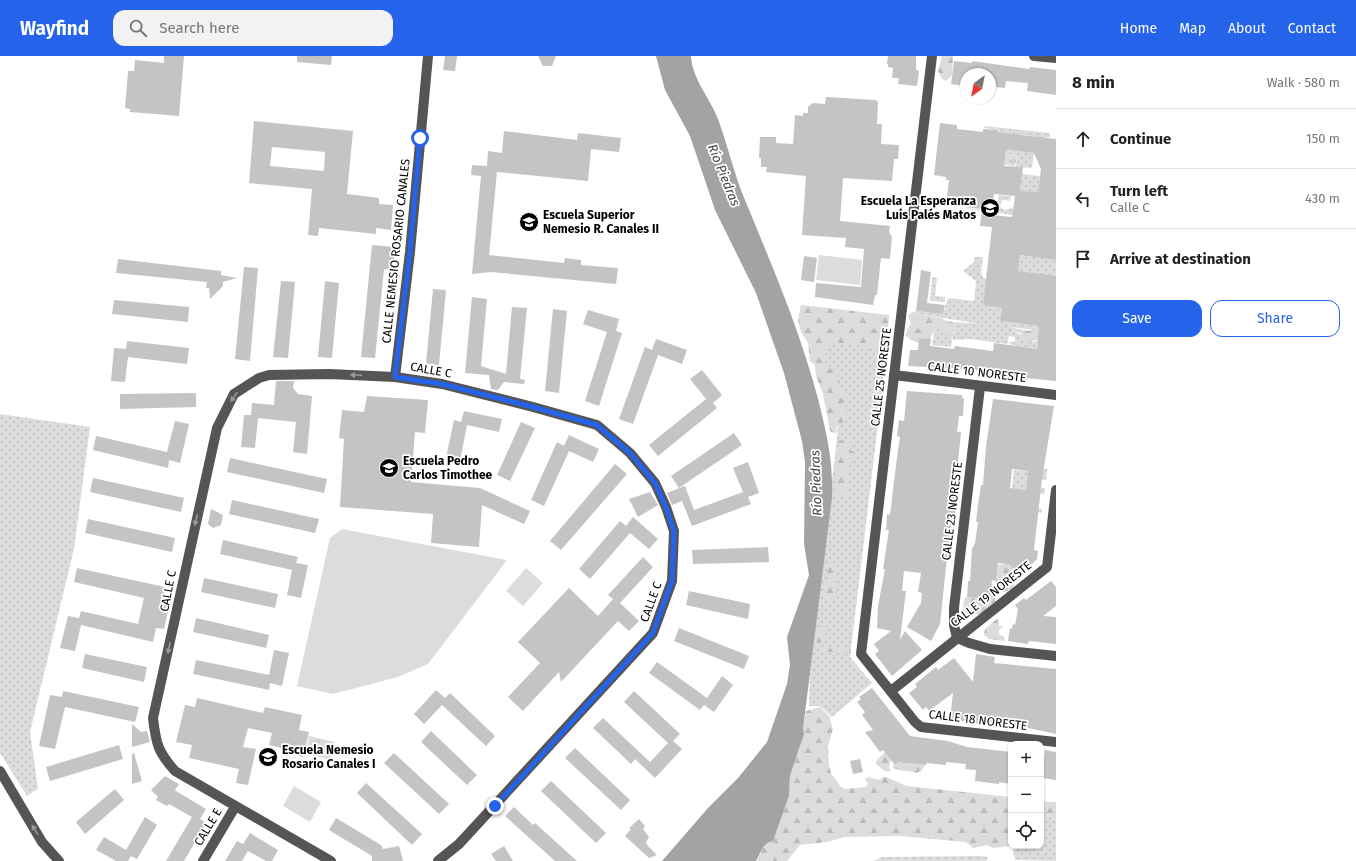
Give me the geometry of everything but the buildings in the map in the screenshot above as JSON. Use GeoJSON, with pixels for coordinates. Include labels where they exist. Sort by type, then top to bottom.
{"type":"FeatureCollection","features":[{"type":"Feature","properties":{"kind":"street","name":"CALLE NEMESIO ROSARIO CANALES"},"geometry":{"type":"LineString","coordinates":[[395,377],[410,252],[428,56]]}},
{"type":"Feature","properties":{"kind":"street","name":"CALLE 25 NORESTE"},"geometry":{"type":"LineString","coordinates":[[891,691],[862,654],[932,56]]}},
{"type":"Feature","properties":{"kind":"street"},"geometry":{"type":"LineString","coordinates":[[1034,56],[1056,58]]}},
{"type":"Feature","properties":{"kind":"street","name":"CALLE C"},"geometry":{"type":"LineString","coordinates":[[331,861],[175,771],[161,755],[155,737],[153,718],[217,428],[234,394],[259,378],[269,375],[329,374],[395,377],[442,384],[597,425],[630,453],[655,483],[666,507],[674,531],[672,581],[653,633],[459,844],[438,861]]}},
{"type":"Feature","properties":{"kind":"street","name":"CALLE 10 NORESTE"},"geometry":{"type":"LineString","coordinates":[[894,375],[980,387],[1056,395]]}},
{"type":"Feature","properties":{"kind":"street","name":"CALLE 23 NORESTE"},"geometry":{"type":"LineString","coordinates":[[957,638],[954,625],[954,608],[980,387]]}},
{"type":"Feature","properties":{"kind":"street","name":"CALLE 19 NORESTE"},"geometry":{"type":"LineString","coordinates":[[891,691],[957,638],[1051,568],[1056,490]]}},
{"type":"Feature","properties":{"kind":"street"},"geometry":{"type":"LineString","coordinates":[[957,638],[979,647],[1056,656]]}},
{"type":"Feature","properties":{"kind":"street","name":"CALLE 18 NORESTE"},"geometry":{"type":"LineString","coordinates":[[891,691],[915,722],[921,727],[1056,742]]}},
{"type":"Feature","properties":{"kind":"street"},"geometry":{"type":"LineString","coordinates":[[0,771],[42,842],[60,861]]}},
{"type":"Feature","properties":{"kind":"street","name":"CALLE E"},"geometry":{"type":"LineString","coordinates":[[203,861],[235,807]]}},
{"type":"Feature","properties":{"kind":"green space"},"geometry":{"type":"Polygon","coordinates":[[[942,56],[953,56],[952,75],[946,81],[942,79],[938,71],[942,56]]]}},
{"type":"Feature","properties":{"kind":"green space"},"geometry":{"type":"Polygon","coordinates":[[[984,126],[1050,133],[1050,137],[1042,138],[1021,134],[1019,150],[1034,152],[1032,168],[1016,167],[1017,156],[1006,154],[1006,150],[1002,150],[992,182],[999,130],[984,128],[984,126]]]}},
{"type":"Feature","properties":{"kind":"green space"},"geometry":{"type":"Polygon","coordinates":[[[1001,154],[1017,156],[1015,166],[1000,164],[1001,154]]]}},
{"type":"Feature","properties":{"kind":"green space"},"geometry":{"type":"Polygon","coordinates":[[[1022,174],[1040,176],[1038,193],[1020,191],[1022,174]]]}},
{"type":"Feature","properties":{"kind":"green space"},"geometry":{"type":"Polygon","coordinates":[[[999,195],[1011,196],[1010,201],[1002,200],[1000,207],[1004,210],[1013,208],[1013,215],[953,207],[992,211],[994,208],[997,208],[999,195]]]}},
{"type":"Feature","properties":{"kind":"green space"},"geometry":{"type":"Polygon","coordinates":[[[819,255],[862,260],[860,285],[816,280],[819,255]]]}},
{"type":"Feature","properties":{"kind":"green space"},"geometry":{"type":"Polygon","coordinates":[[[1020,255],[1056,260],[1056,276],[1022,288],[1013,270],[1020,255]]]}},
{"type":"Feature","properties":{"kind":"green space"},"geometry":{"type":"Polygon","coordinates":[[[974,257],[983,257],[981,272],[983,278],[1004,282],[986,282],[983,305],[999,307],[1003,300],[1000,321],[1056,328],[1056,332],[1038,328],[1034,330],[1010,327],[1014,328],[1013,331],[1033,342],[1038,341],[1037,349],[1011,345],[1009,342],[1015,342],[1015,337],[1009,336],[1007,344],[971,339],[953,340],[952,336],[951,347],[932,345],[935,329],[942,328],[951,334],[954,333],[957,324],[954,322],[982,324],[911,313],[916,311],[943,314],[948,298],[974,301],[976,281],[963,271],[974,262],[974,257]]]}},
{"type":"Feature","properties":{"kind":"green space"},"geometry":{"type":"Polygon","coordinates":[[[932,277],[937,278],[935,296],[945,297],[945,302],[930,301],[932,277]]]}},
{"type":"Feature","properties":{"kind":"green space"},"geometry":{"type":"Polygon","coordinates":[[[801,305],[889,315],[887,349],[827,342],[824,364],[838,372],[841,388],[845,391],[846,395],[846,419],[837,427],[836,434],[830,431],[823,394],[816,376],[815,365],[810,361],[808,343],[801,332],[798,320],[801,305]]]}},
{"type":"Feature","properties":{"kind":"green space"},"geometry":{"type":"Polygon","coordinates":[[[911,313],[941,318],[955,323],[957,324],[957,330],[951,334],[942,328],[935,329],[930,339],[920,338],[919,343],[911,340],[905,335],[911,323],[908,316],[911,313]]]}},
{"type":"Feature","properties":{"kind":"green space"},"geometry":{"type":"Polygon","coordinates":[[[1014,328],[1029,331],[1037,328],[1043,329],[1041,339],[1032,341],[1024,340],[1022,339],[1021,333],[1013,331],[1014,328]]]}},
{"type":"Feature","properties":{"kind":"green space"},"geometry":{"type":"Polygon","coordinates":[[[827,341],[887,349],[850,657],[872,683],[832,717],[820,706],[809,706],[810,675],[840,411],[824,364],[827,341]]]}},
{"type":"Feature","properties":{"kind":"green space"},"geometry":{"type":"Polygon","coordinates":[[[0,414],[90,427],[74,549],[30,732],[38,789],[27,796],[0,753],[0,414]]]}},
{"type":"Feature","properties":{"kind":"green space"},"geometry":{"type":"Polygon","coordinates":[[[845,438],[851,442],[849,451],[853,451],[854,455],[847,462],[850,466],[847,477],[849,494],[842,497],[834,494],[838,441],[845,438]]]}},
{"type":"Feature","properties":{"kind":"green space"},"geometry":{"type":"Polygon","coordinates":[[[1047,469],[1046,480],[1027,478],[1026,489],[1041,491],[1042,488],[1045,488],[1044,494],[1020,491],[1019,507],[1042,509],[1042,513],[1010,508],[1014,470],[1037,472],[1047,469]]]}},
{"type":"Feature","properties":{"kind":"green space"},"geometry":{"type":"Polygon","coordinates":[[[342,529],[507,560],[428,664],[398,677],[333,694],[297,686],[330,538],[342,529]]]}},
{"type":"Feature","properties":{"kind":"green space"},"geometry":{"type":"Polygon","coordinates":[[[1005,556],[1019,576],[1015,579],[1013,589],[1003,592],[996,581],[998,565],[1004,564],[1005,556]]]}},
{"type":"Feature","properties":{"kind":"green space"},"geometry":{"type":"Polygon","coordinates":[[[833,562],[836,564],[834,571],[837,573],[835,596],[826,601],[823,593],[827,578],[827,566],[828,563],[833,562]]]}},
{"type":"Feature","properties":{"kind":"green space"},"geometry":{"type":"Polygon","coordinates":[[[526,568],[543,583],[523,606],[506,591],[526,568]]]}},
{"type":"Feature","properties":{"kind":"green space"},"geometry":{"type":"Polygon","coordinates":[[[989,581],[995,587],[995,602],[979,615],[970,613],[967,615],[963,610],[964,599],[967,597],[983,599],[984,595],[990,595],[991,587],[989,581]]]}},
{"type":"Feature","properties":{"kind":"green space"},"geometry":{"type":"Polygon","coordinates":[[[998,618],[999,625],[1003,627],[999,630],[999,634],[1004,637],[1005,641],[989,639],[984,635],[985,629],[998,618]]]}},
{"type":"Feature","properties":{"kind":"green space"},"geometry":{"type":"Polygon","coordinates":[[[820,624],[828,627],[829,630],[817,648],[816,634],[820,624]]]}},
{"type":"Feature","properties":{"kind":"green space"},"geometry":{"type":"Polygon","coordinates":[[[820,646],[842,649],[851,652],[851,654],[820,651],[820,646]]]}},
{"type":"Feature","properties":{"kind":"green space"},"geometry":{"type":"Polygon","coordinates":[[[820,707],[829,716],[833,729],[828,746],[829,765],[831,773],[840,786],[845,789],[866,787],[868,783],[865,780],[868,777],[880,780],[883,777],[886,777],[907,786],[1008,797],[1008,846],[993,848],[987,845],[973,848],[966,842],[900,836],[844,837],[827,842],[800,845],[787,861],[757,861],[765,846],[773,841],[789,796],[790,776],[800,747],[806,711],[820,707]]]}},
{"type":"Feature","properties":{"kind":"green space"},"geometry":{"type":"Polygon","coordinates":[[[309,736],[335,742],[331,760],[305,753],[309,736]]]}},
{"type":"Feature","properties":{"kind":"green space"},"geometry":{"type":"Polygon","coordinates":[[[885,752],[891,760],[889,766],[890,772],[885,771],[876,764],[877,760],[885,752]]]}},
{"type":"Feature","properties":{"kind":"green space"},"geometry":{"type":"Polygon","coordinates":[[[909,756],[908,763],[925,765],[921,771],[916,773],[893,768],[894,764],[895,765],[909,756]]]}},
{"type":"Feature","properties":{"kind":"green space"},"geometry":{"type":"Polygon","coordinates":[[[294,786],[321,802],[310,822],[283,806],[294,786]]]}},
{"type":"Feature","properties":{"kind":"green space"},"geometry":{"type":"Polygon","coordinates":[[[1044,802],[1056,802],[1056,821],[1044,812],[1044,802]]]}},
{"type":"Feature","properties":{"kind":"green space"},"geometry":{"type":"Polygon","coordinates":[[[1044,809],[1047,815],[1056,821],[1056,861],[1015,860],[1013,849],[1044,849],[1044,809]]]}},
{"type":"Feature","properties":{"kind":"green space"},"geometry":{"type":"Polygon","coordinates":[[[883,857],[988,857],[986,861],[873,861],[883,857]]]}},
{"type":"Feature","properties":{"kind":"water","name":"Río Piedras"},"geometry":{"type":"Polygon","coordinates":[[[656,56],[691,56],[698,81],[715,111],[741,190],[785,298],[803,348],[827,436],[832,471],[832,497],[803,729],[804,734],[790,776],[789,796],[773,841],[765,846],[756,861],[662,861],[708,808],[738,778],[767,742],[787,684],[790,665],[787,637],[809,575],[804,544],[805,462],[802,441],[784,373],[756,293],[715,210],[690,136],[665,90],[656,56]]]}},
{"type":"Feature","properties":{"kind":"place","name":"Escuela La Esperanza Luis Palés Matos"},"geometry":{"type":"Point","coordinates":[990,208]}},
{"type":"Feature","properties":{"kind":"place","name":"Escuela Superior Nemesio R. Canales II"},"geometry":{"type":"Point","coordinates":[529,222]}},
{"type":"Feature","properties":{"kind":"place","name":"Escuela Pedro Carlos Timothee"},"geometry":{"type":"Point","coordinates":[389,468]}},
{"type":"Feature","properties":{"kind":"place","name":"Escuela Nemesio Rosario Canales I"},"geometry":{"type":"Point","coordinates":[268,757]}},
{"type":"Feature","properties":{"kind":"route"},"geometry":{"type":"LineString","coordinates":[[420,138],[410,252],[395,377],[442,384],[597,425],[630,453],[655,483],[666,507],[674,531],[672,581],[653,633],[495,806]]}}]}
